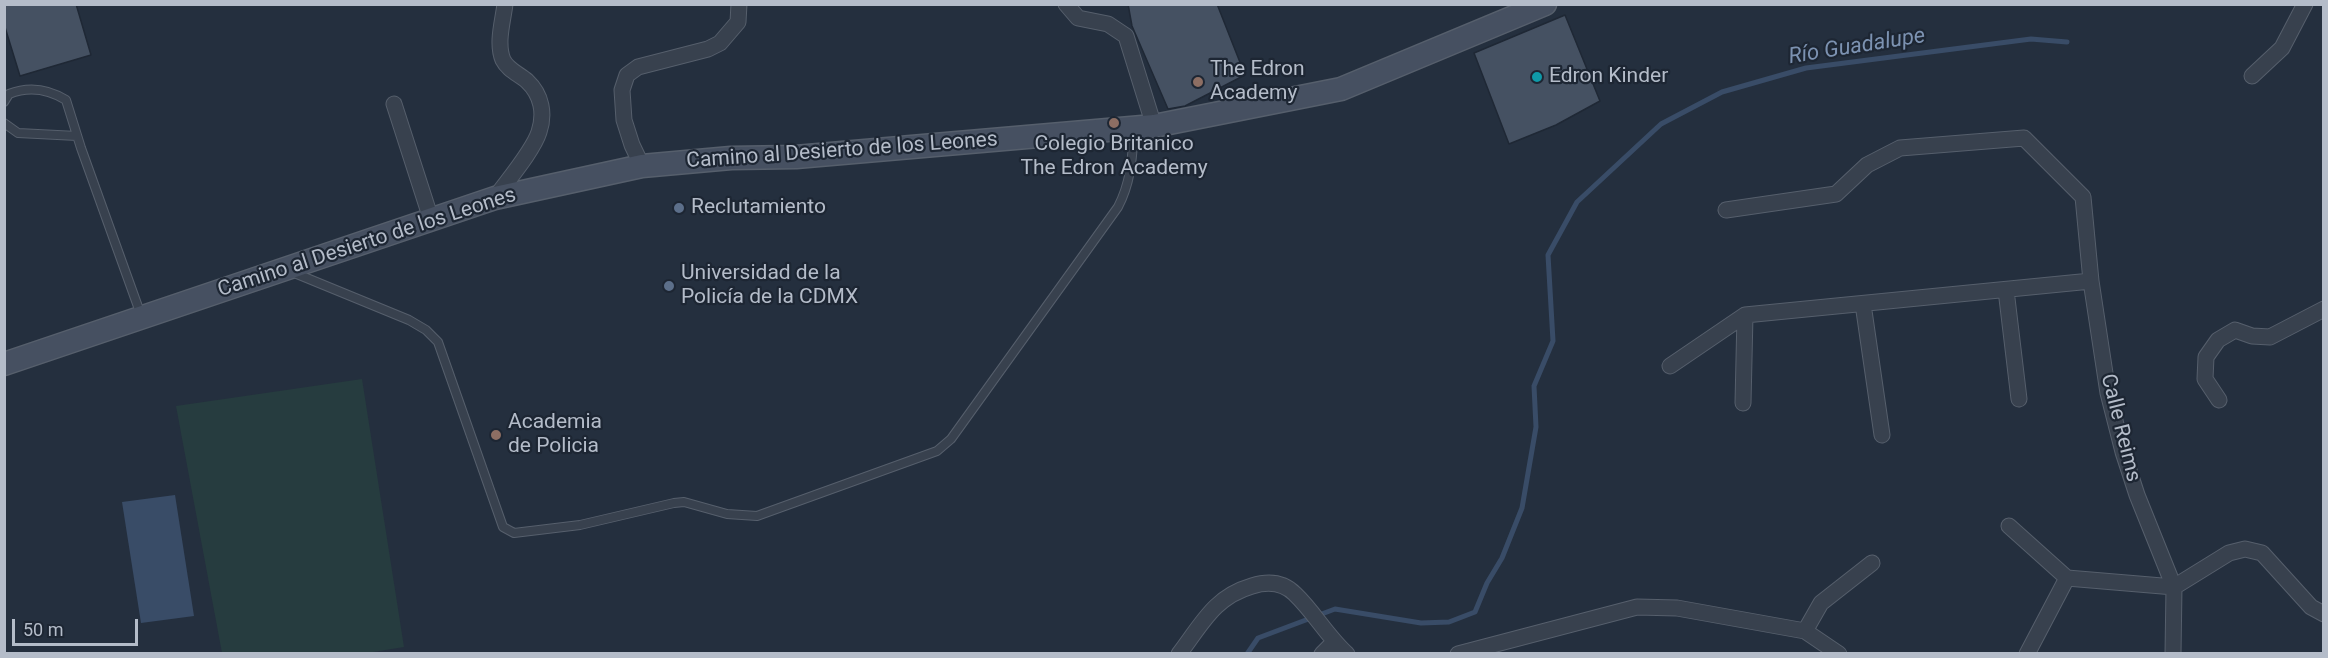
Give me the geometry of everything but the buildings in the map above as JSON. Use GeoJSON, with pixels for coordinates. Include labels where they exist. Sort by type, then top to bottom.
{"type":"FeatureCollection","features":[{"type":"Feature","properties":{"kind":"main road","name":"Camino al Desierto de los Leones"},"geometry":{"type":"LineString","coordinates":[[4,364],[495,198],[642,166],[731,158],[795,157],[1144,126],[1341,89],[1534,7]]}},
{"type":"Feature","properties":{"kind":"street"},"geometry":{"type":"LineString","coordinates":[[495,198],[538,134],[542,112],[538,94],[503,60],[500,42],[505,4]]}},
{"type":"Feature","properties":{"kind":"street"},"geometry":{"type":"LineString","coordinates":[[642,166],[624,120],[622,90],[627,75],[638,67],[708,49],[720,43],[738,22],[739,4]]}},
{"type":"Feature","properties":{"kind":"street"},"geometry":{"type":"LineString","coordinates":[[1066,4],[1078,18],[1108,24],[1126,36],[1144,126]]}},
{"type":"Feature","properties":{"kind":"street"},"geometry":{"type":"LineString","coordinates":[[2252,76],[2282,48],[2305,4]]}},
{"type":"Feature","properties":{"kind":"street"},"geometry":{"type":"LineString","coordinates":[[394,104],[431,219]]}},
{"type":"Feature","properties":{"kind":"street","name":"Calle Reims"},"geometry":{"type":"LineString","coordinates":[[1726,210],[1836,194],[1867,165],[1900,147],[2024,138],[2083,197],[2091,281],[2108,393],[2137,495],[2174,587],[2173,654]]}},
{"type":"Feature","properties":{"kind":"street"},"geometry":{"type":"LineString","coordinates":[[1670,366],[1745,315],[2091,281]]}},
{"type":"Feature","properties":{"kind":"street"},"geometry":{"type":"LineString","coordinates":[[2007,290],[2019,399]]}},
{"type":"Feature","properties":{"kind":"street"},"geometry":{"type":"LineString","coordinates":[[1863,304],[1882,435]]}},
{"type":"Feature","properties":{"kind":"street"},"geometry":{"type":"LineString","coordinates":[[2219,400],[2205,379],[2206,357],[2218,340],[2235,330],[2252,336],[2270,337],[2324,309]]}},
{"type":"Feature","properties":{"kind":"street"},"geometry":{"type":"LineString","coordinates":[[1743,403],[1745,315]]}},
{"type":"Feature","properties":{"kind":"street"},"geometry":{"type":"LineString","coordinates":[[2009,526],[2067,578],[2174,587],[2229,553],[2245,549],[2262,553],[2311,607],[2324,614]]}},
{"type":"Feature","properties":{"kind":"street"},"geometry":{"type":"LineString","coordinates":[[1804,631],[1821,603],[1872,564]]}},
{"type":"Feature","properties":{"kind":"street"},"geometry":{"type":"LineString","coordinates":[[2027,654],[2067,578]]}},
{"type":"Feature","properties":{"kind":"street"},"geometry":{"type":"LineString","coordinates":[[1179,654],[1212,610],[1227,595],[1268,582],[1285,586],[1295,594],[1347,654]]}},
{"type":"Feature","properties":{"kind":"street"},"geometry":{"type":"LineString","coordinates":[[1458,654],[1637,607],[1677,608],[1804,631],[1839,654]]}},
{"type":"Feature","properties":{"kind":"street"},"geometry":{"type":"LineString","coordinates":[[1322,654],[1332,639]]}},
{"type":"Feature","properties":{"kind":"lane"},"geometry":{"type":"LineString","coordinates":[[4,102],[9,94],[21,89],[53,92],[66,100],[142,317]]}},
{"type":"Feature","properties":{"kind":"lane"},"geometry":{"type":"LineString","coordinates":[[4,123],[18,133],[77,136]]}},
{"type":"Feature","properties":{"kind":"lane"},"geometry":{"type":"LineString","coordinates":[[285,268],[409,320],[426,330],[438,342],[503,527],[507,531],[514,533],[580,525],[684,502],[727,514],[757,516],[937,451],[951,439],[1118,207],[1126,192],[1144,126]]}},
{"type":"Feature","properties":{"kind":"green space"},"geometry":{"type":"Polygon","coordinates":[[[362,379],[404,647],[361,654],[222,653],[176,406],[362,379]]]}},
{"type":"Feature","properties":{"kind":"water"},"geometry":{"type":"Polygon","coordinates":[[[175,495],[194,616],[141,623],[122,502],[175,495]]]}},
{"type":"Feature","properties":{"kind":"waterway","name":"Río Guadalupe"},"geometry":{"type":"LineString","coordinates":[[1247,654],[1258,638],[1335,609],[1421,623],[1449,622],[1475,612],[1487,583],[1502,558],[1522,508],[1536,427],[1534,386],[1553,341],[1548,255],[1577,202],[1661,124],[1722,92],[1806,68],[2031,39],[2067,42]]}},
{"type":"Feature","properties":{"kind":"place","name":"Edron Kinder"},"geometry":{"type":"Point","coordinates":[1537,77]}},
{"type":"Feature","properties":{"kind":"place","name":"The Edron Academy"},"geometry":{"type":"Point","coordinates":[1198,82]}},
{"type":"Feature","properties":{"kind":"place","name":"Colegio Britanico The Edron Academy"},"geometry":{"type":"Point","coordinates":[1114,123]}},
{"type":"Feature","properties":{"kind":"place","name":"Reclutamiento"},"geometry":{"type":"Point","coordinates":[679,208]}},
{"type":"Feature","properties":{"kind":"place","name":"Universidad de la Policía de la CDMX"},"geometry":{"type":"Point","coordinates":[669,286]}},
{"type":"Feature","properties":{"kind":"place","name":"Academia de Policia"},"geometry":{"type":"Point","coordinates":[496,435]}}]}
